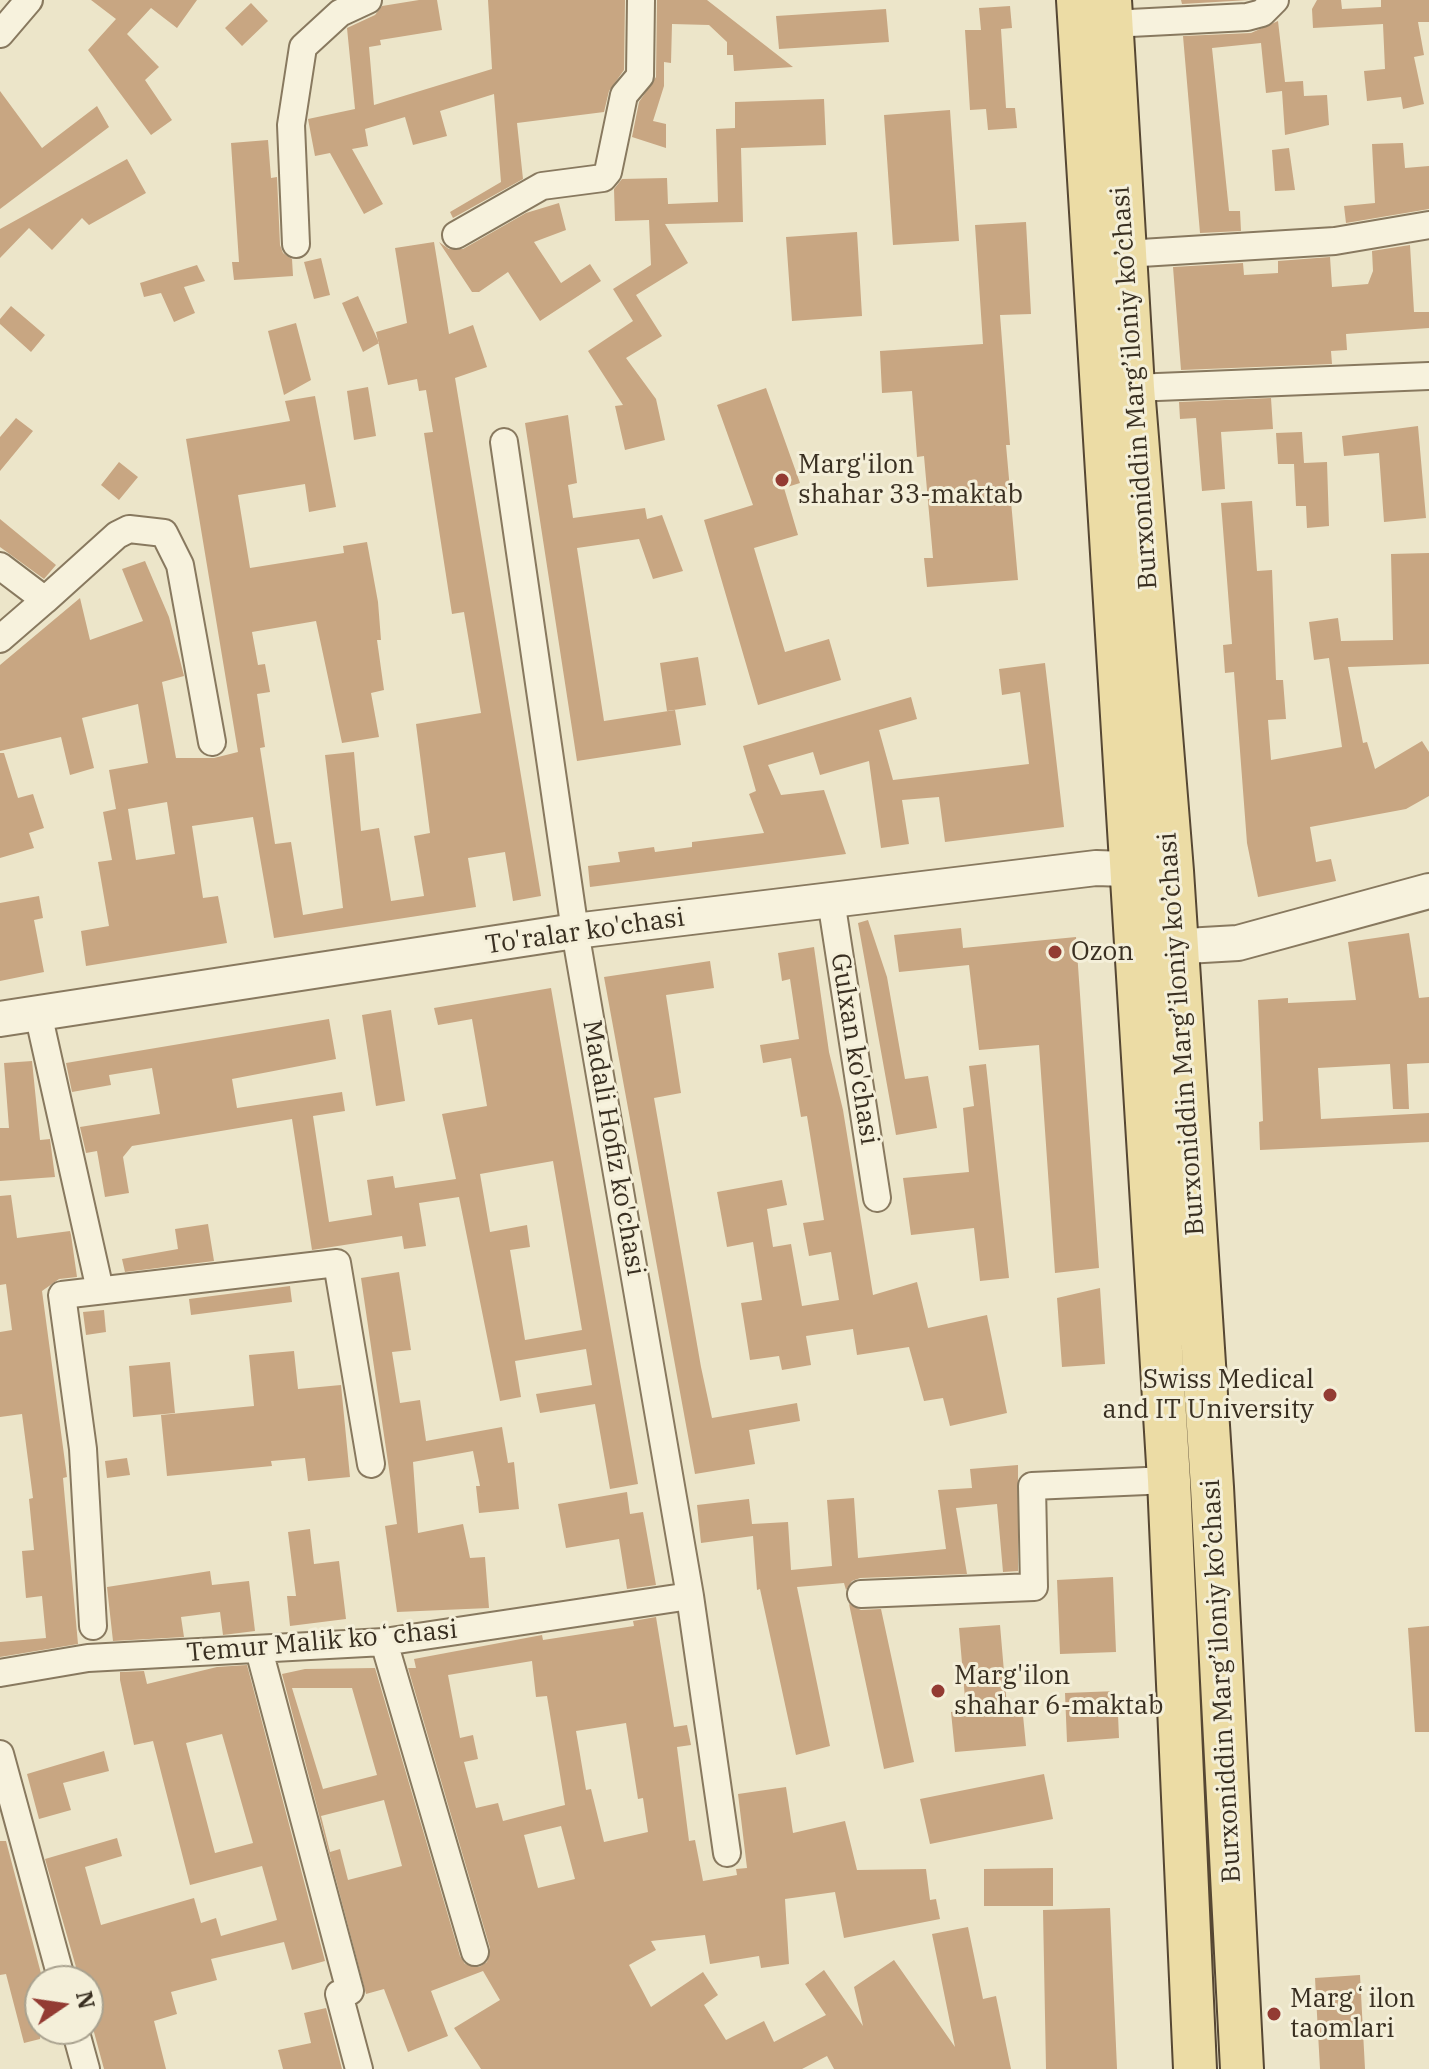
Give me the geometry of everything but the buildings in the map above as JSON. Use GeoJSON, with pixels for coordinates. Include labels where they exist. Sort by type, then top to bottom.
{"type":"FeatureCollection","features":[{"type":"Feature","properties":{"kind":"main road","name":"Burxoniddin Marg’iloniy ko’chasi"},"geometry":{"type":"LineString","coordinates":[[1078,0],[1129,869],[1155,948],[1212,1487],[1242,2069]]}},
{"type":"Feature","properties":{"kind":"main road","name":"Burxoniddin Marg’iloniy ko’chasi"},"geometry":{"type":"LineString","coordinates":[[1110,12],[1133,388],[1172,871],[1155,948],[1169,1480],[1195,2069]]}},
{"type":"Feature","properties":{"kind":"street"},"geometry":{"type":"LineString","coordinates":[[296,244],[291,125],[303,47],[340,13],[368,0]]}},
{"type":"Feature","properties":{"kind":"street"},"geometry":{"type":"LineString","coordinates":[[456,235],[542,186],[603,178],[608,172],[624,95],[640,76],[641,0]]}},
{"type":"Feature","properties":{"kind":"street"},"geometry":{"type":"LineString","coordinates":[[1110,12],[1247,17],[1262,13],[1275,0]]}},
{"type":"Feature","properties":{"kind":"street"},"geometry":{"type":"LineString","coordinates":[[0,34],[19,4]]}},
{"type":"Feature","properties":{"kind":"street"},"geometry":{"type":"LineString","coordinates":[[1125,254],[1335,241],[1429,225]]}},
{"type":"Feature","properties":{"kind":"street"},"geometry":{"type":"LineString","coordinates":[[1133,388],[1429,376]]}},
{"type":"Feature","properties":{"kind":"street","name":"Madali Hofiz ko'chasi"},"geometry":{"type":"LineString","coordinates":[[504,442],[575,931],[690,1596],[727,1853]]}},
{"type":"Feature","properties":{"kind":"street"},"geometry":{"type":"LineString","coordinates":[[0,639],[117,535],[129,529],[164,533],[180,565],[212,742]]}},
{"type":"Feature","properties":{"kind":"street"},"geometry":{"type":"LineString","coordinates":[[0,566],[45,600]]}},
{"type":"Feature","properties":{"kind":"street","name":"To'ralar ko'chasi"},"geometry":{"type":"LineString","coordinates":[[0,1019],[575,931],[1096,868],[1172,871]]}},
{"type":"Feature","properties":{"kind":"street"},"geometry":{"type":"LineString","coordinates":[[1155,948],[1238,943],[1429,891]]}},
{"type":"Feature","properties":{"kind":"street","name":"Gulxan ko'chasi"},"geometry":{"type":"LineString","coordinates":[[831,900],[877,1198]]}},
{"type":"Feature","properties":{"kind":"street"},"geometry":{"type":"LineString","coordinates":[[38,1013],[100,1290]]}},
{"type":"Feature","properties":{"kind":"street"},"geometry":{"type":"LineString","coordinates":[[93,1626],[83,1449],[62,1295],[337,1263],[371,1464]]}},
{"type":"Feature","properties":{"kind":"street"},"geometry":{"type":"LineString","coordinates":[[861,1594],[1034,1587],[1032,1486],[1169,1480]]}},
{"type":"Feature","properties":{"kind":"street","name":"Temur Malik koʻchasi"},"geometry":{"type":"LineString","coordinates":[[0,1673],[88,1658],[384,1642],[690,1596]]}},
{"type":"Feature","properties":{"kind":"street"},"geometry":{"type":"LineString","coordinates":[[384,1642],[475,1952]]}},
{"type":"Feature","properties":{"kind":"street"},"geometry":{"type":"LineString","coordinates":[[259,1650],[350,1991],[339,1994],[359,2069]]}},
{"type":"Feature","properties":{"kind":"street"},"geometry":{"type":"LineString","coordinates":[[0,1754],[58,1965]]}},
{"type":"Feature","properties":{"kind":"street"},"geometry":{"type":"LineString","coordinates":[[79,2045],[86,2069]]}},
{"type":"Feature","properties":{"kind":"place","name":"Marg'ilon shahar 33-maktab"},"geometry":{"type":"Point","coordinates":[782,480]}},
{"type":"Feature","properties":{"kind":"place","name":"Ozon"},"geometry":{"type":"Point","coordinates":[1055,952]}},
{"type":"Feature","properties":{"kind":"place","name":"Swiss Medical and IT University"},"geometry":{"type":"Point","coordinates":[1330,1395]}},
{"type":"Feature","properties":{"kind":"place","name":"Marg'ilon shahar 6-maktab"},"geometry":{"type":"Point","coordinates":[938,1691]}},
{"type":"Feature","properties":{"kind":"place","name":"Margʻilon taomlari"},"geometry":{"type":"Point","coordinates":[1274,2014]}}]}
